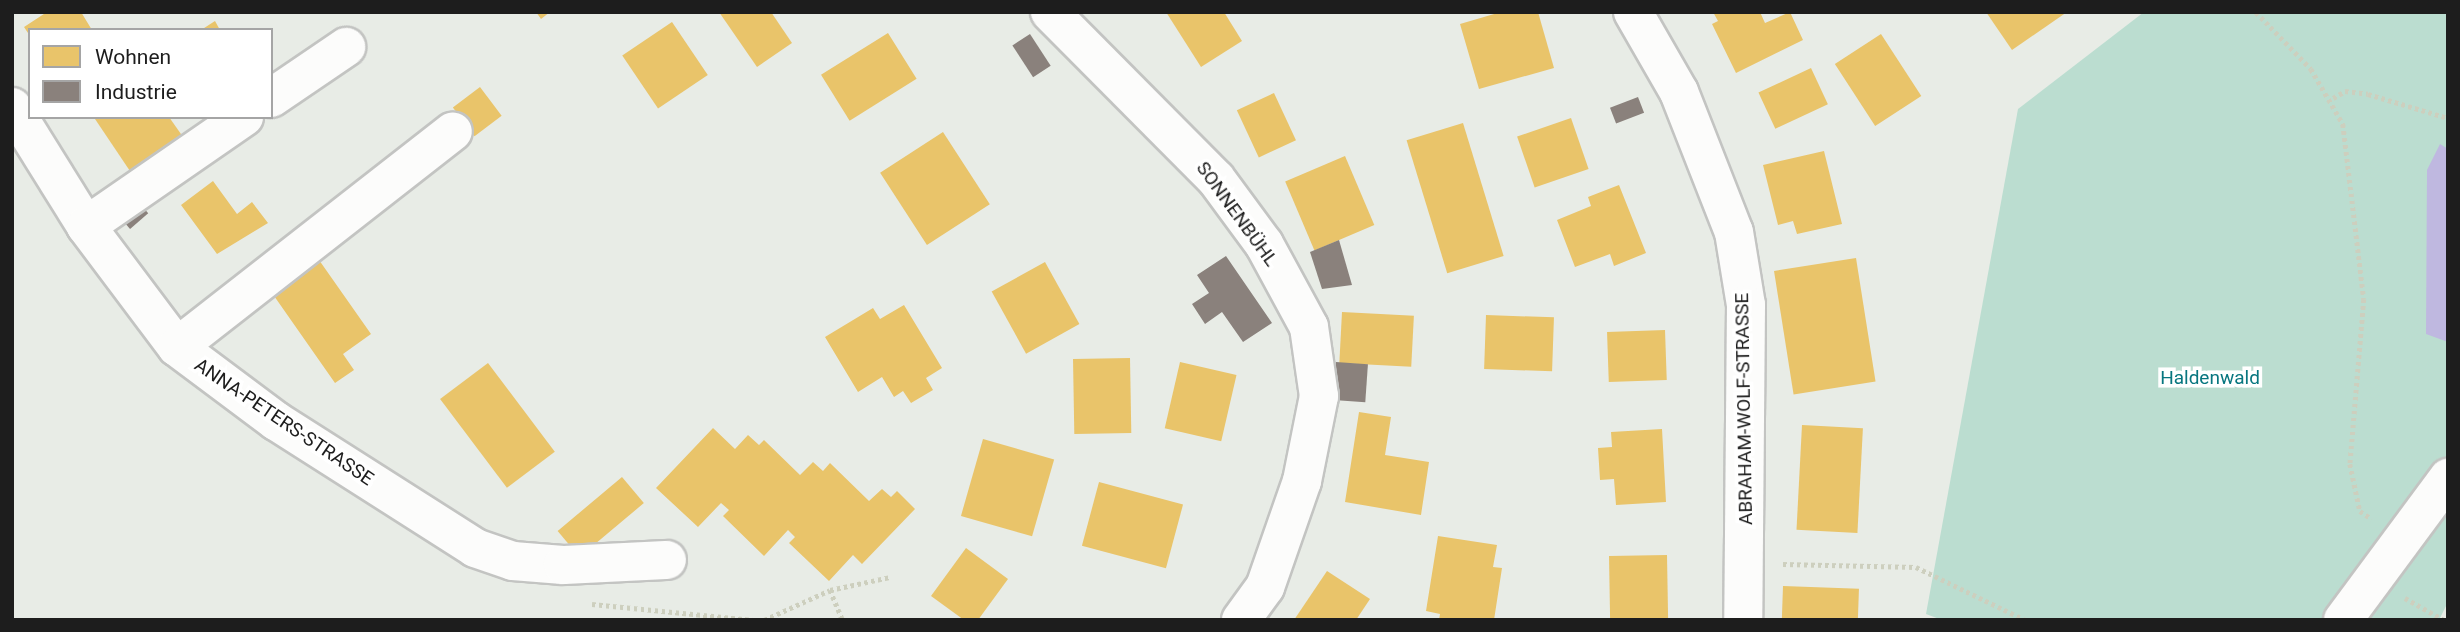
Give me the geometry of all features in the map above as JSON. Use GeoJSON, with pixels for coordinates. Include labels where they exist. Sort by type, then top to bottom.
{"type":"FeatureCollection","features":[{"type":"Feature","properties":{"kind":"street","name":"SONNENBÜHL"},"geometry":{"type":"LineString","coordinates":[[1050,12],[1216,179],[1264,244],[1309,327],[1319,396],[1302,481],[1265,587],[1241,620]]}},
{"type":"Feature","properties":{"kind":"street","name":"ABRAHAM-WOLF-STRASSE"},"geometry":{"type":"LineString","coordinates":[[1633,12],[1679,92],[1734,232],[1746,304],[1743,620]]}},
{"type":"Feature","properties":{"kind":"street"},"geometry":{"type":"LineString","coordinates":[[273,97],[346,47]]}},
{"type":"Feature","properties":{"kind":"street","name":"ANNA-PETERS-STRASSE"},"geometry":{"type":"LineString","coordinates":[[12,107],[86,226],[177,347],[276,421],[475,548],[513,561],[563,565],[667,560]]}},
{"type":"Feature","properties":{"kind":"street"},"geometry":{"type":"LineString","coordinates":[[86,226],[241,119]]}},
{"type":"Feature","properties":{"kind":"street"},"geometry":{"type":"LineString","coordinates":[[177,347],[453,131]]}},
{"type":"Feature","properties":{"kind":"street"},"geometry":{"type":"LineString","coordinates":[[2343,620],[2448,478]]}},
{"type":"Feature","properties":{"kind":"path"},"geometry":{"type":"LineString","coordinates":[[2256,12],[2333,98],[2343,124],[2362,246],[2353,490],[2360,511],[2404,536]]}},
{"type":"Feature","properties":{"kind":"path"},"geometry":{"type":"LineString","coordinates":[[2333,98],[2345,91],[2368,94],[2448,118]]}},
{"type":"Feature","properties":{"kind":"path"},"geometry":{"type":"LineString","coordinates":[[1745,563],[1916,567],[2025,620]]}},
{"type":"Feature","properties":{"kind":"path"},"geometry":{"type":"LineString","coordinates":[[764,620],[830,590],[890,577]]}},
{"type":"Feature","properties":{"kind":"path"},"geometry":{"type":"LineString","coordinates":[[830,590],[843,620]]}},
{"type":"Feature","properties":{"kind":"green space","name":"Haldenwald"},"geometry":{"type":"Polygon","coordinates":[[[2144,12],[2448,12],[2448,602],[2439,620],[1942,620],[1926,614],[2018,109],[2144,12]]]}},
{"type":"Feature","properties":{"kind":"shaded area"},"geometry":{"type":"Polygon","coordinates":[[[2440,144],[2448,149],[2448,342],[2426,334],[2427,170],[2440,144]]]}},
{"type":"Feature","properties":{"kind":"building: Wohnen"},"geometry":{"type":"Polygon","coordinates":[[[47,12],[81,12],[91,28],[28,28],[28,33],[24,27],[47,12]]]}},
{"type":"Feature","properties":{"kind":"building: Wohnen"},"geometry":{"type":"Polygon","coordinates":[[[536,12],[550,12],[541,19],[536,12]]]}},
{"type":"Feature","properties":{"kind":"building: Wohnen"},"geometry":{"type":"Polygon","coordinates":[[[719,12],[771,12],[792,43],[757,67],[719,12]]]}},
{"type":"Feature","properties":{"kind":"building: Wohnen"},"geometry":{"type":"Polygon","coordinates":[[[1166,12],[1224,12],[1242,41],[1201,67],[1166,12]]]}},
{"type":"Feature","properties":{"kind":"building: Wohnen"},"geometry":{"type":"Polygon","coordinates":[[[1501,12],[1538,12],[1554,68],[1479,89],[1460,24],[1501,12]]]}},
{"type":"Feature","properties":{"kind":"building: Wohnen"},"geometry":{"type":"Polygon","coordinates":[[[1713,12],[1760,12],[1765,23],[1790,12],[1803,40],[1736,73],[1712,24],[1718,21],[1713,12]]]}},
{"type":"Feature","properties":{"kind":"building: Wohnen"},"geometry":{"type":"Polygon","coordinates":[[[1986,12],[2067,12],[2012,50],[1986,12]]]}},
{"type":"Feature","properties":{"kind":"building: Wohnen"},"geometry":{"type":"Polygon","coordinates":[[[215,21],[219,28],[204,28],[215,21]]]}},
{"type":"Feature","properties":{"kind":"building: Wohnen"},"geometry":{"type":"Polygon","coordinates":[[[672,22],[708,75],[658,109],[622,56],[672,22]]]}},
{"type":"Feature","properties":{"kind":"building: Wohnen"},"geometry":{"type":"Polygon","coordinates":[[[888,33],[917,79],[850,121],[821,75],[888,33]]]}},
{"type":"Feature","properties":{"kind":"building: Wohnen"},"geometry":{"type":"Polygon","coordinates":[[[1881,34],[1921,96],[1875,126],[1835,64],[1881,34]]]}},
{"type":"Feature","properties":{"kind":"building: Wohnen"},"geometry":{"type":"Polygon","coordinates":[[[1811,68],[1828,104],[1775,129],[1758,93],[1811,68]]]}},
{"type":"Feature","properties":{"kind":"building: Wohnen"},"geometry":{"type":"Polygon","coordinates":[[[480,87],[502,116],[475,136],[453,107],[480,87]]]}},
{"type":"Feature","properties":{"kind":"building: Wohnen"},"geometry":{"type":"Polygon","coordinates":[[[1274,93],[1296,140],[1259,157],[1237,110],[1274,93]]]}},
{"type":"Feature","properties":{"kind":"building: Wohnen"},"geometry":{"type":"Polygon","coordinates":[[[1571,118],[1589,169],[1535,188],[1517,137],[1571,118]]]}},
{"type":"Feature","properties":{"kind":"building: Wohnen"},"geometry":{"type":"Polygon","coordinates":[[[95,119],[170,119],[188,144],[136,180],[95,119]]]}},
{"type":"Feature","properties":{"kind":"building: Wohnen"},"geometry":{"type":"Polygon","coordinates":[[[1463,123],[1504,256],[1447,273],[1407,140],[1463,123]]]}},
{"type":"Feature","properties":{"kind":"building: Wohnen"},"geometry":{"type":"Polygon","coordinates":[[[943,132],[990,204],[927,245],[880,173],[943,132]]]}},
{"type":"Feature","properties":{"kind":"building: Wohnen"},"geometry":{"type":"Polygon","coordinates":[[[1824,151],[1842,224],[1797,234],[1793,221],[1778,225],[1763,165],[1824,151]]]}},
{"type":"Feature","properties":{"kind":"building: Wohnen"},"geometry":{"type":"Polygon","coordinates":[[[1345,156],[1374,225],[1314,250],[1285,181],[1345,156]]]}},
{"type":"Feature","properties":{"kind":"building: Wohnen"},"geometry":{"type":"Polygon","coordinates":[[[213,181],[237,214],[252,202],[268,223],[217,254],[181,205],[213,181]]]}},
{"type":"Feature","properties":{"kind":"building: Wohnen"},"geometry":{"type":"Polygon","coordinates":[[[1619,185],[1646,253],[1614,266],[1610,254],[1575,267],[1557,220],[1591,206],[1588,197],[1619,185]]]}},
{"type":"Feature","properties":{"kind":"building: Wohnen"},"geometry":{"type":"Polygon","coordinates":[[[312,250],[371,334],[343,354],[354,370],[335,383],[265,283],[312,250]]]}},
{"type":"Feature","properties":{"kind":"building: Wohnen"},"geometry":{"type":"Polygon","coordinates":[[[1856,258],[1876,381],[1794,394],[1774,271],[1856,258]]]}},
{"type":"Feature","properties":{"kind":"building: Wohnen"},"geometry":{"type":"Polygon","coordinates":[[[1045,262],[1079,324],[1026,354],[992,292],[1045,262]]]}},
{"type":"Feature","properties":{"kind":"building: Wohnen"},"geometry":{"type":"Polygon","coordinates":[[[904,305],[942,368],[926,378],[933,390],[911,403],[903,391],[894,397],[882,377],[858,392],[825,337],[873,308],[880,319],[904,305]]]}},
{"type":"Feature","properties":{"kind":"building: Wohnen"},"geometry":{"type":"Polygon","coordinates":[[[1342,312],[1414,316],[1411,367],[1339,363],[1342,312]]]}},
{"type":"Feature","properties":{"kind":"building: Wohnen"},"geometry":{"type":"Polygon","coordinates":[[[1486,315],[1554,317],[1552,371],[1484,369],[1486,315]]]}},
{"type":"Feature","properties":{"kind":"building: Wohnen"},"geometry":{"type":"Polygon","coordinates":[[[1665,330],[1667,380],[1609,382],[1607,332],[1665,330]]]}},
{"type":"Feature","properties":{"kind":"building: Wohnen"},"geometry":{"type":"Polygon","coordinates":[[[1130,358],[1131,433],[1074,434],[1073,359],[1130,358]]]}},
{"type":"Feature","properties":{"kind":"building: Wohnen"},"geometry":{"type":"Polygon","coordinates":[[[1180,362],[1237,375],[1221,441],[1165,428],[1180,362]]]}},
{"type":"Feature","properties":{"kind":"building: Wohnen"},"geometry":{"type":"Polygon","coordinates":[[[488,363],[555,452],[507,488],[440,399],[488,363]]]}},
{"type":"Feature","properties":{"kind":"building: Wohnen"},"geometry":{"type":"Polygon","coordinates":[[[1359,412],[1391,417],[1385,455],[1429,462],[1421,515],[1345,502],[1359,412]]]}},
{"type":"Feature","properties":{"kind":"building: Wohnen"},"geometry":{"type":"Polygon","coordinates":[[[1802,425],[1863,428],[1857,533],[1797,530],[1802,425]]]}},
{"type":"Feature","properties":{"kind":"building: Wohnen"},"geometry":{"type":"Polygon","coordinates":[[[713,428],[735,449],[748,435],[759,445],[764,440],[800,475],[813,462],[823,471],[830,463],[869,501],[882,489],[891,497],[897,491],[915,509],[862,564],[853,555],[829,581],[789,543],[795,537],[788,530],[764,556],[723,516],[729,510],[721,503],[698,527],[656,488],[713,428]]]}},
{"type":"Feature","properties":{"kind":"building: Wohnen"},"geometry":{"type":"Polygon","coordinates":[[[1662,429],[1666,502],[1616,505],[1614,479],[1600,480],[1598,448],[1612,447],[1611,432],[1662,429]]]}},
{"type":"Feature","properties":{"kind":"building: Wohnen"},"geometry":{"type":"Polygon","coordinates":[[[983,439],[1054,459],[1032,536],[961,516],[983,439]]]}},
{"type":"Feature","properties":{"kind":"building: Wohnen"},"geometry":{"type":"Polygon","coordinates":[[[622,477],[644,503],[580,557],[558,531],[622,477]]]}},
{"type":"Feature","properties":{"kind":"building: Wohnen"},"geometry":{"type":"Polygon","coordinates":[[[1099,482],[1183,505],[1166,568],[1082,546],[1099,482]]]}},
{"type":"Feature","properties":{"kind":"building: Wohnen"},"geometry":{"type":"Polygon","coordinates":[[[1438,536],[1497,545],[1493,567],[1502,568],[1494,620],[1439,620],[1440,614],[1426,611],[1438,536]]]}},
{"type":"Feature","properties":{"kind":"building: Wohnen"},"geometry":{"type":"Polygon","coordinates":[[[966,548],[1008,579],[978,620],[964,620],[931,596],[966,548]]]}},
{"type":"Feature","properties":{"kind":"building: Wohnen"},"geometry":{"type":"Polygon","coordinates":[[[1667,555],[1668,620],[1610,620],[1609,556],[1667,555]]]}},
{"type":"Feature","properties":{"kind":"building: Wohnen"},"geometry":{"type":"Polygon","coordinates":[[[1327,571],[1370,599],[1356,620],[1294,620],[1327,571]]]}},
{"type":"Feature","properties":{"kind":"building: Wohnen"},"geometry":{"type":"Polygon","coordinates":[[[1783,586],[1859,589],[1858,620],[1782,620],[1783,586]]]}},
{"type":"Feature","properties":{"kind":"building: Industrie"},"geometry":{"type":"Polygon","coordinates":[[[1030,34],[1051,66],[1033,77],[1012,45],[1030,34]]]}},
{"type":"Feature","properties":{"kind":"building: Industrie"},"geometry":{"type":"Polygon","coordinates":[[[1638,97],[1644,113],[1616,124],[1610,108],[1638,97]]]}},
{"type":"Feature","properties":{"kind":"building: Industrie"},"geometry":{"type":"Polygon","coordinates":[[[141,205],[148,213],[130,229],[123,221],[141,205]]]}},
{"type":"Feature","properties":{"kind":"building: Industrie"},"geometry":{"type":"Polygon","coordinates":[[[1339,240],[1352,285],[1322,289],[1310,252],[1339,240]]]}},
{"type":"Feature","properties":{"kind":"building: Industrie"},"geometry":{"type":"Polygon","coordinates":[[[1226,256],[1272,323],[1243,342],[1222,312],[1205,324],[1192,304],[1209,293],[1197,275],[1226,256]]]}},
{"type":"Feature","properties":{"kind":"building: Industrie"},"geometry":{"type":"Polygon","coordinates":[[[1336,362],[1368,364],[1365,402],[1333,400],[1336,362]]]}}]}
